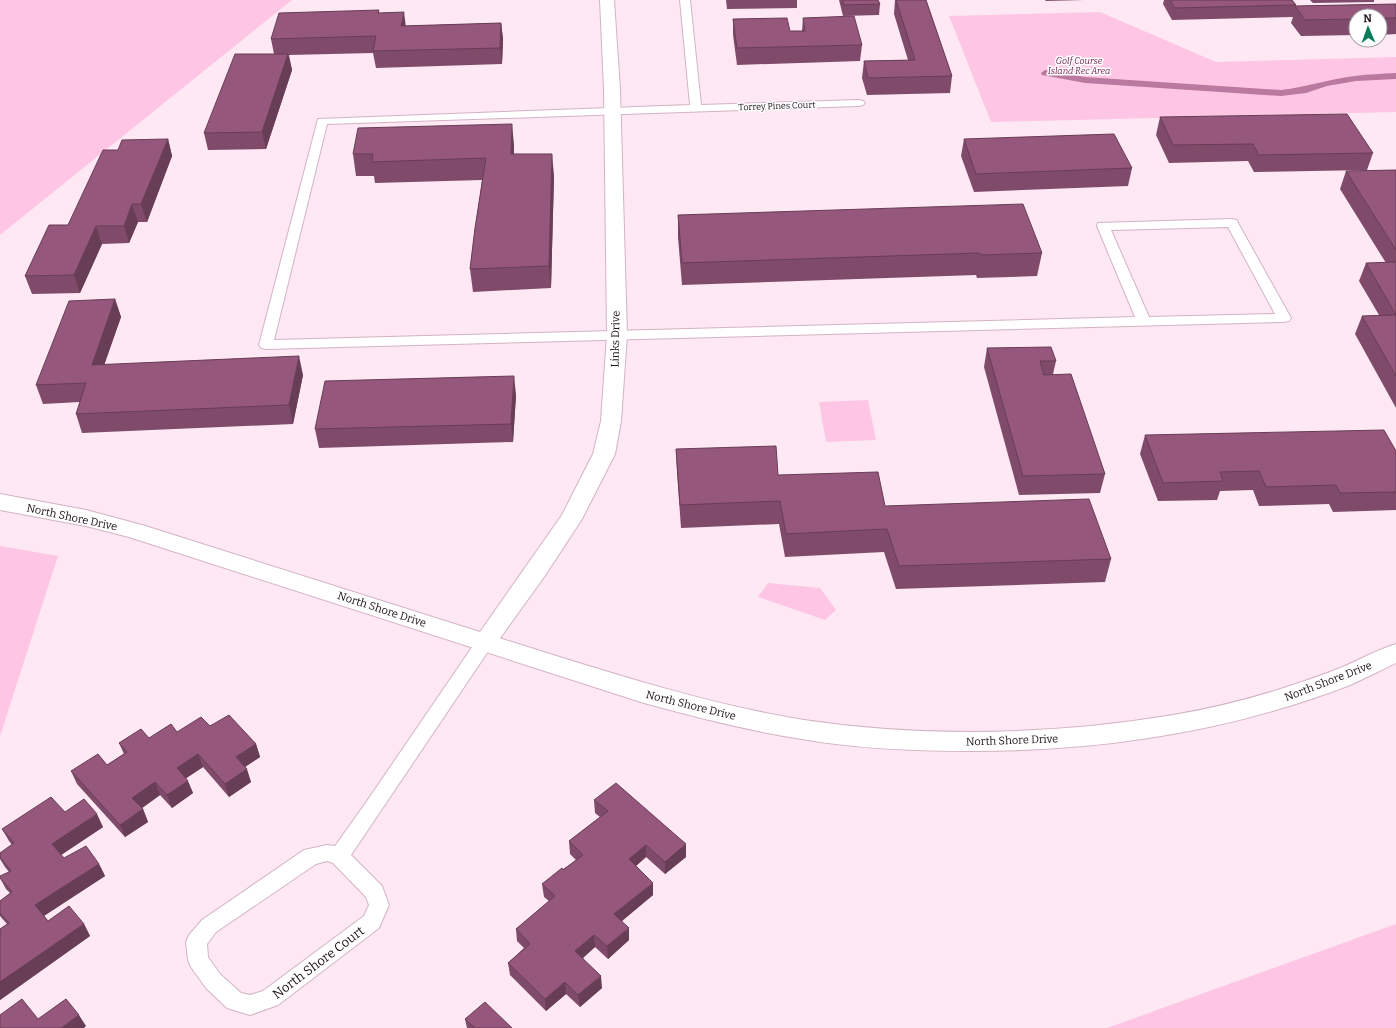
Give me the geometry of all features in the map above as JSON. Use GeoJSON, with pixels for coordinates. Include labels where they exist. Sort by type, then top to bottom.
{"type":"FeatureCollection","features":[{"type":"Feature","properties":{"kind":"street","name":"Links Drive"},"geometry":{"type":"LineString","coordinates":[[485,642],[571,519],[600,466],[611,421],[617,335],[612,112],[607,0]]}},
{"type":"Feature","properties":{"kind":"street","name":"North Shore Drive"},"geometry":{"type":"LineString","coordinates":[[0,502],[86,518],[134,531],[644,693],[716,713],[784,727],[848,735],[903,740],[1016,741],[1116,733],[1202,719],[1302,692],[1351,674],[1396,653]]}},
{"type":"Feature","properties":{"kind":"lane"},"geometry":{"type":"LineString","coordinates":[[685,0],[696,109]]}},
{"type":"Feature","properties":{"kind":"lane","name":"Torrey Pines Court"},"geometry":{"type":"LineString","coordinates":[[617,335],[266,345],[322,121],[859,103]]}},
{"type":"Feature","properties":{"kind":"lane"},"geometry":{"type":"LineString","coordinates":[[617,335],[1144,322],[1248,318],[1284,318],[1232,223],[1103,226],[1144,322]]}},
{"type":"Feature","properties":{"kind":"lane"},"geometry":{"type":"LineString","coordinates":[[339,856],[372,810],[485,642]]}},
{"type":"Feature","properties":{"kind":"lane","name":"North Shore Court"},"geometry":{"type":"LineString","coordinates":[[327,853],[339,856],[375,892],[379,905],[372,922],[270,998],[250,1005],[235,1001],[213,981],[198,960],[196,942],[209,926],[311,856],[327,853]]}},
{"type":"Feature","properties":{"kind":"green space"},"geometry":{"type":"Polygon","coordinates":[[[0,0],[292,0],[0,235],[0,0]]]}},
{"type":"Feature","properties":{"kind":"green space","name":"Golf Course Island Rec Area"},"geometry":{"type":"Polygon","coordinates":[[[1100,12],[1216,62],[1396,57],[1396,112],[991,122],[949,16],[1100,12]]]}},
{"type":"Feature","properties":{"kind":"green space"},"geometry":{"type":"Polygon","coordinates":[[[868,400],[876,440],[826,442],[819,402],[868,400]]]}},
{"type":"Feature","properties":{"kind":"green space"},"geometry":{"type":"Polygon","coordinates":[[[0,546],[58,556],[0,736],[0,546]]]}},
{"type":"Feature","properties":{"kind":"green space"},"geometry":{"type":"Polygon","coordinates":[[[768,583],[820,588],[836,610],[825,620],[758,597],[768,583]]]}},
{"type":"Feature","properties":{"kind":"green space"},"geometry":{"type":"Polygon","coordinates":[[[1396,924],[1396,1028],[1107,1028],[1396,924]]]}},
{"type":"Feature","properties":{"kind":"building"},"geometry":{"type":"Polygon","coordinates":[[[843,0],[878,0],[880,4],[844,5],[843,0]]]}},
{"type":"Feature","properties":{"kind":"building"},"geometry":{"type":"Polygon","coordinates":[[[896,0],[926,0],[952,76],[868,78],[864,61],[915,60],[896,0]]]}},
{"type":"Feature","properties":{"kind":"building"},"geometry":{"type":"Polygon","coordinates":[[[1170,0],[1292,0],[1296,5],[1175,8],[1170,0]]]}},
{"type":"Feature","properties":{"kind":"building"},"geometry":{"type":"Polygon","coordinates":[[[1396,4],[1396,18],[1388,18],[1388,8],[1348,8],[1348,19],[1305,20],[1295,6],[1396,4]]]}},
{"type":"Feature","properties":{"kind":"building"},"geometry":{"type":"Polygon","coordinates":[[[379,10],[378,13],[404,12],[401,26],[501,23],[500,48],[373,51],[376,36],[271,39],[279,13],[379,10]]]}},
{"type":"Feature","properties":{"kind":"building"},"geometry":{"type":"Polygon","coordinates":[[[854,16],[862,45],[737,48],[733,19],[787,18],[790,31],[805,31],[803,18],[854,16]]]}},
{"type":"Feature","properties":{"kind":"building"},"geometry":{"type":"Polygon","coordinates":[[[235,54],[288,54],[262,132],[204,133],[235,54]]]}},
{"type":"Feature","properties":{"kind":"building"},"geometry":{"type":"Polygon","coordinates":[[[1347,114],[1373,153],[1259,155],[1253,144],[1173,145],[1160,117],[1347,114]]]}},
{"type":"Feature","properties":{"kind":"building"},"geometry":{"type":"Polygon","coordinates":[[[512,124],[511,154],[552,154],[549,266],[470,269],[486,158],[372,162],[373,154],[353,154],[358,128],[512,124]]]}},
{"type":"Feature","properties":{"kind":"building"},"geometry":{"type":"Polygon","coordinates":[[[1114,134],[1132,168],[976,174],[964,139],[1114,134]]]}},
{"type":"Feature","properties":{"kind":"building"},"geometry":{"type":"Polygon","coordinates":[[[168,139],[141,204],[132,204],[124,226],[96,226],[74,275],[25,276],[49,225],[68,225],[103,150],[118,150],[122,140],[168,139]]]}},
{"type":"Feature","properties":{"kind":"building"},"geometry":{"type":"Polygon","coordinates":[[[1396,170],[1396,250],[1346,171],[1396,170]]]}},
{"type":"Feature","properties":{"kind":"building"},"geometry":{"type":"Polygon","coordinates":[[[1023,204],[1042,253],[980,255],[979,253],[682,263],[678,215],[1023,204]]]}},
{"type":"Feature","properties":{"kind":"building"},"geometry":{"type":"Polygon","coordinates":[[[1396,262],[1396,315],[1366,263],[1396,262]]]}},
{"type":"Feature","properties":{"kind":"building"},"geometry":{"type":"Polygon","coordinates":[[[115,299],[92,365],[299,356],[289,405],[76,414],[86,383],[36,385],[69,301],[115,299]]]}},
{"type":"Feature","properties":{"kind":"building"},"geometry":{"type":"Polygon","coordinates":[[[1396,315],[1396,376],[1362,316],[1396,315]]]}},
{"type":"Feature","properties":{"kind":"building"},"geometry":{"type":"Polygon","coordinates":[[[1051,347],[1056,361],[1040,361],[1044,375],[1071,374],[1105,474],[1023,476],[987,348],[1051,347]]]}},
{"type":"Feature","properties":{"kind":"building"},"geometry":{"type":"Polygon","coordinates":[[[514,376],[511,424],[315,429],[325,381],[514,376]]]}},
{"type":"Feature","properties":{"kind":"building"},"geometry":{"type":"Polygon","coordinates":[[[1384,430],[1396,451],[1396,492],[1340,493],[1336,485],[1266,487],[1259,471],[1220,472],[1223,481],[1163,483],[1145,435],[1384,430]]]}},
{"type":"Feature","properties":{"kind":"building"},"geometry":{"type":"Polygon","coordinates":[[[776,446],[778,475],[878,472],[885,506],[1089,499],[1111,559],[899,566],[887,529],[786,534],[780,501],[680,505],[676,449],[776,446]]]}},
{"type":"Feature","properties":{"kind":"building"},"geometry":{"type":"Polygon","coordinates":[[[229,715],[256,744],[236,757],[247,769],[225,784],[198,754],[177,768],[188,781],[167,795],[155,782],[132,798],[143,809],[120,825],[71,771],[98,754],[107,765],[127,752],[119,743],[141,729],[149,738],[171,724],[177,732],[201,717],[210,726],[229,715]]]}},
{"type":"Feature","properties":{"kind":"building"},"geometry":{"type":"Polygon","coordinates":[[[616,783],[686,844],[665,862],[646,845],[629,859],[653,883],[614,914],[629,928],[607,946],[594,935],[575,951],[601,976],[578,995],[565,982],[545,999],[508,963],[530,944],[516,929],[555,896],[542,884],[562,868],[563,870],[583,855],[569,841],[608,811],[594,800],[616,783]]]}},
{"type":"Feature","properties":{"kind":"building"},"geometry":{"type":"Polygon","coordinates":[[[51,797],[65,812],[84,799],[97,814],[52,844],[64,858],[86,846],[99,864],[35,905],[48,921],[69,906],[84,924],[0,982],[0,929],[9,923],[0,913],[0,901],[12,892],[0,878],[0,876],[11,871],[0,857],[0,853],[14,843],[2,829],[51,797]]]}},
{"type":"Feature","properties":{"kind":"building"},"geometry":{"type":"Polygon","coordinates":[[[22,999],[38,1019],[66,999],[79,1015],[61,1028],[0,1028],[0,1015],[22,999]]]}},
{"type":"Feature","properties":{"kind":"building"},"geometry":{"type":"Polygon","coordinates":[[[485,1002],[512,1028],[475,1028],[465,1019],[485,1002]]]}},
{"type":"Feature","properties":{"kind":"waterway"},"geometry":{"type":"LineString","coordinates":[[1045,73],[1085,80],[1281,93],[1306,90],[1325,84],[1356,78],[1396,76]]}}]}
